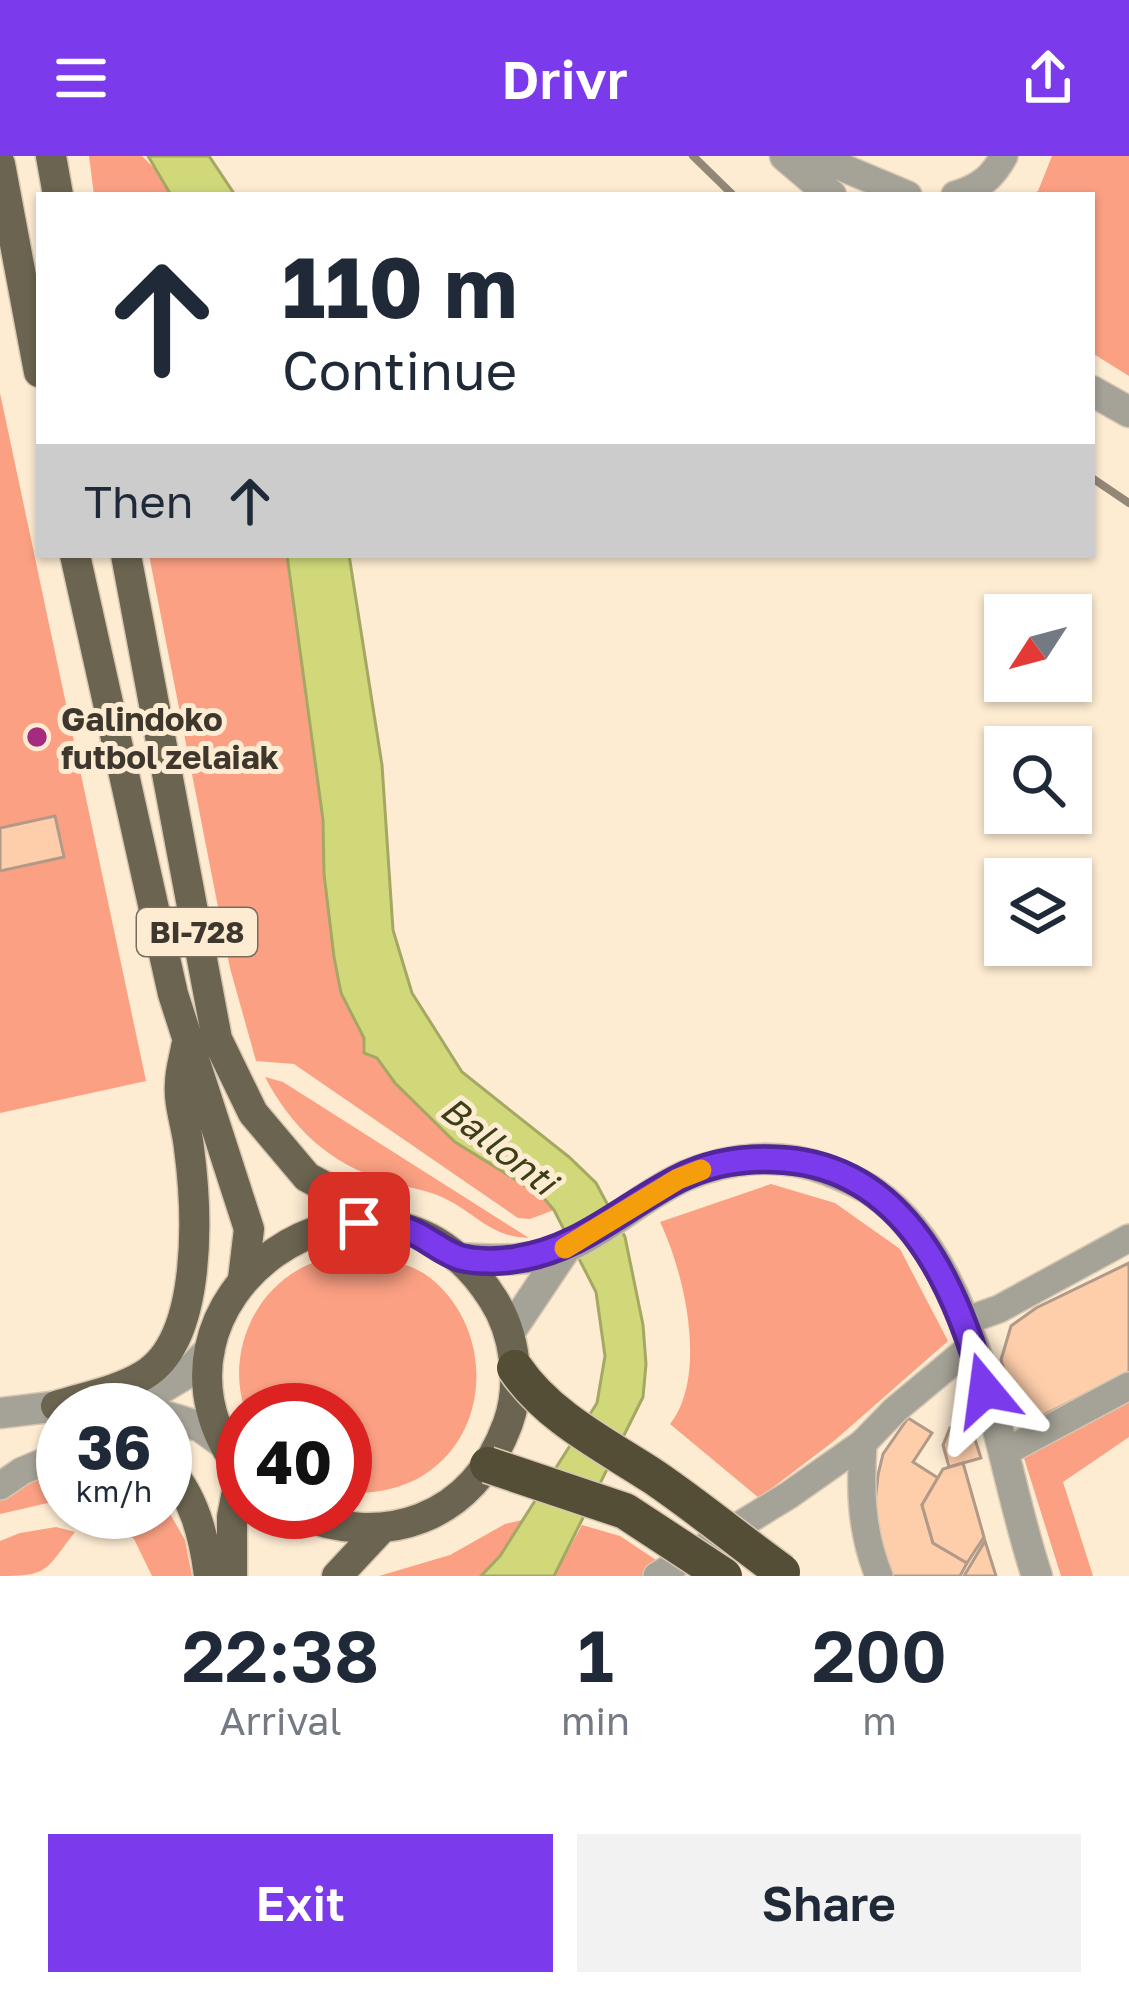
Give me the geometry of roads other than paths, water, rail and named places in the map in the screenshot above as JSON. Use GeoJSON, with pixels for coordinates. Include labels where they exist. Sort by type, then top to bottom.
{"type":"FeatureCollection","features":[{"type":"Feature","properties":{"kind":"highway"},"geometry":{"type":"LineString","coordinates":[[512,1351],[529,1388],[575,1426],[658,1480],[782,1573]]}},
{"type":"Feature","properties":{"kind":"highway"},"geometry":{"type":"LineString","coordinates":[[488,1466],[625,1511],[724,1576]]}},
{"type":"Feature","properties":{"kind":"main road"},"geometry":{"type":"LineString","coordinates":[[0,164],[36,356]]}},
{"type":"Feature","properties":{"kind":"main road","name":"BI-728"},"geometry":{"type":"LineString","coordinates":[[76,558],[153,914],[187,1040],[249,1229],[243,1279]]}},
{"type":"Feature","properties":{"kind":"main road","name":"BI-728"},"geometry":{"type":"LineString","coordinates":[[127,558],[217,1039],[253,1113],[307,1177],[458,1258],[497,1305],[512,1351]]}},
{"type":"Feature","properties":{"kind":"main road"},"geometry":{"type":"LineString","coordinates":[[126,1383],[146,1374],[165,1355],[184,1311],[193,1270],[196,1227],[179,1087],[187,1040]]}},
{"type":"Feature","properties":{"kind":"main road","name":"BI-728"},"geometry":{"type":"LineString","coordinates":[[216,1420],[209,1398],[210,1350],[222,1312],[243,1279],[276,1249],[315,1230],[359,1223],[403,1229]]}},
{"type":"Feature","properties":{"kind":"main road"},"geometry":{"type":"LineString","coordinates":[[372,1529],[422,1518],[458,1497],[488,1466],[509,1419],[512,1351]]}},
{"type":"Feature","properties":{"kind":"main road"},"geometry":{"type":"LineString","coordinates":[[192,1508],[204,1538],[209,1576]]}},
{"type":"Feature","properties":{"kind":"main road"},"geometry":{"type":"LineString","coordinates":[[337,1576],[380,1530]]}},
{"type":"Feature","properties":{"kind":"main road","name":"BI-728"},"geometry":{"type":"LineString","coordinates":[[232,1539],[232,1576]]}},
{"type":"Feature","properties":{"kind":"street"},"geometry":{"type":"LineString","coordinates":[[785,156],[827,192]]}},
{"type":"Feature","properties":{"kind":"street"},"geometry":{"type":"LineString","coordinates":[[815,156],[901,192]]}},
{"type":"Feature","properties":{"kind":"street"},"geometry":{"type":"LineString","coordinates":[[966,192],[994,175],[1004,156]]}},
{"type":"Feature","properties":{"kind":"street"},"geometry":{"type":"LineString","coordinates":[[1095,393],[1129,412]]}},
{"type":"Feature","properties":{"kind":"street"},"geometry":{"type":"LineString","coordinates":[[458,1258],[508,1261],[566,1248],[678,1179],[709,1166],[754,1158],[804,1161],[876,1193],[930,1252],[969,1333],[1037,1576]]}},
{"type":"Feature","properties":{"kind":"street"},"geometry":{"type":"LineString","coordinates":[[657,1576],[754,1518],[862,1443],[969,1333],[999,1309],[1129,1238]]}},
{"type":"Feature","properties":{"kind":"street"},"geometry":{"type":"LineString","coordinates":[[512,1351],[566,1248]]}},
{"type":"Feature","properties":{"kind":"street"},"geometry":{"type":"LineString","coordinates":[[170,1383],[210,1350]]}},
{"type":"Feature","properties":{"kind":"street"},"geometry":{"type":"LineString","coordinates":[[1003,1454],[1129,1386]]}},
{"type":"Feature","properties":{"kind":"street"},"geometry":{"type":"LineString","coordinates":[[4,1408],[36,1409]]}},
{"type":"Feature","properties":{"kind":"street"},"geometry":{"type":"LineString","coordinates":[[862,1443],[862,1512],[879,1576]]}},
{"type":"Feature","properties":{"kind":"street"},"geometry":{"type":"LineString","coordinates":[[0,1486],[36,1465]]}},
{"type":"Feature","properties":{"kind":"water"},"geometry":{"type":"Polygon","coordinates":[[[148,156],[209,156],[233,192],[169,192],[148,156]]]}},
{"type":"Feature","properties":{"kind":"water","name":"Ballonti"},"geometry":{"type":"Polygon","coordinates":[[[287,558],[349,558],[382,765],[393,930],[412,993],[462,1072],[596,1183],[625,1237],[643,1325],[643,1397],[554,1576],[481,1576],[500,1556],[597,1403],[605,1356],[596,1292],[542,1196],[455,1142],[395,1083],[377,1058],[364,1053],[364,1038],[341,993],[334,957],[323,820],[287,558]]]}},
{"type":"Feature","properties":{"kind":"railway"},"geometry":{"type":"LineString","coordinates":[[693,156],[730,192]]}},
{"type":"Feature","properties":{"kind":"railway"},"geometry":{"type":"LineString","coordinates":[[1095,480],[1129,503]]}},
{"type":"Feature","properties":{"kind":"place","name":"Galindoko futbol zelaiak"},"geometry":{"type":"Point","coordinates":[37,737]}}]}
